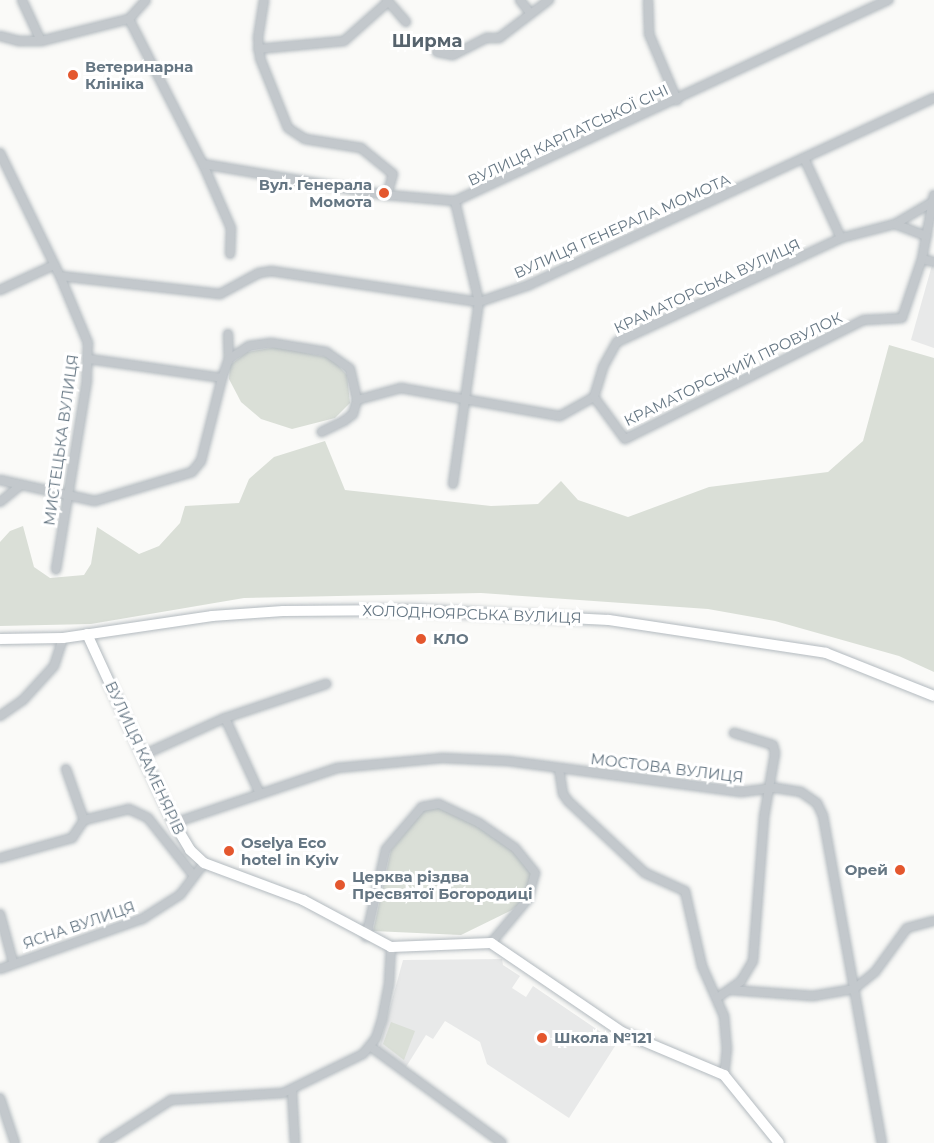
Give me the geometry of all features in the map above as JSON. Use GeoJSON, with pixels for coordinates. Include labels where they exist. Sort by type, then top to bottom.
{"type":"FeatureCollection","features":[{"type":"Feature","properties":{"kind":"main road","name":"ХОЛОДНОЯРСЬКА ВУЛИЦЯ"},"geometry":{"type":"LineString","coordinates":[[0,639],[63,638],[212,616],[313,610],[411,610],[609,620],[826,653],[934,696]]}},
{"type":"Feature","properties":{"kind":"main road","name":"ВУЛИЦЯ КАМЕНЯРІВ"},"geometry":{"type":"LineString","coordinates":[[87,634],[174,823],[190,850],[204,863],[303,900],[366,937],[390,947],[491,943]]}},
{"type":"Feature","properties":{"kind":"main road"},"geometry":{"type":"LineString","coordinates":[[491,943],[622,1032],[724,1075],[779,1143]]}},
{"type":"Feature","properties":{"kind":"street"},"geometry":{"type":"LineString","coordinates":[[22,0],[41,41]]}},
{"type":"Feature","properties":{"kind":"street"},"geometry":{"type":"LineString","coordinates":[[0,36],[20,41],[41,41],[129,19],[146,0]]}},
{"type":"Feature","properties":{"kind":"street"},"geometry":{"type":"LineString","coordinates":[[264,0],[258,49],[288,128],[305,139],[361,148],[393,174],[387,195]]}},
{"type":"Feature","properties":{"kind":"street"},"geometry":{"type":"LineString","coordinates":[[520,0],[530,13]]}},
{"type":"Feature","properties":{"kind":"street"},"geometry":{"type":"LineString","coordinates":[[437,52],[453,55],[487,38],[499,38],[549,0]]}},
{"type":"Feature","properties":{"kind":"street"},"geometry":{"type":"LineString","coordinates":[[648,0],[649,34],[677,100]]}},
{"type":"Feature","properties":{"kind":"street","name":"ВУЛИЦЯ КАРПАТСЬКОЇ СІЧІ"},"geometry":{"type":"LineString","coordinates":[[203,164],[387,195],[455,201],[889,0]]}},
{"type":"Feature","properties":{"kind":"street"},"geometry":{"type":"LineString","coordinates":[[258,49],[344,41],[388,1],[406,22]]}},
{"type":"Feature","properties":{"kind":"street"},"geometry":{"type":"LineString","coordinates":[[129,19],[203,164],[231,228],[230,254]]}},
{"type":"Feature","properties":{"kind":"street","name":"ВУЛИЦЯ ГЕНЕРАЛА МОМОТА"},"geometry":{"type":"LineString","coordinates":[[60,276],[220,294],[258,273],[272,271],[479,302],[529,285],[934,98]]}},
{"type":"Feature","properties":{"kind":"street","name":"МИСТЕЦЬКА ВУЛИЦЯ"},"geometry":{"type":"LineString","coordinates":[[0,153],[84,328],[89,359],[56,569]]}},
{"type":"Feature","properties":{"kind":"street"},"geometry":{"type":"LineString","coordinates":[[804,158],[842,238]]}},
{"type":"Feature","properties":{"kind":"street"},"geometry":{"type":"LineString","coordinates":[[933,199],[922,259],[934,262]]}},
{"type":"Feature","properties":{"kind":"street","name":"КРАМАТОРСЬКА ВУЛИЦЯ"},"geometry":{"type":"LineString","coordinates":[[594,397],[603,367],[617,342],[842,238],[895,224],[933,199]]}},
{"type":"Feature","properties":{"kind":"street"},"geometry":{"type":"LineString","coordinates":[[453,484],[467,400],[479,302],[455,201]]}},
{"type":"Feature","properties":{"kind":"street"},"geometry":{"type":"LineString","coordinates":[[895,224],[927,236]]}},
{"type":"Feature","properties":{"kind":"street","name":"КРАМАТОРСЬКИЙ ПРОВУЛОК"},"geometry":{"type":"LineString","coordinates":[[594,397],[625,439],[864,320],[902,318],[922,259]]}},
{"type":"Feature","properties":{"kind":"street"},"geometry":{"type":"LineString","coordinates":[[0,290],[54,265]]}},
{"type":"Feature","properties":{"kind":"street"},"geometry":{"type":"LineString","coordinates":[[0,480],[95,501],[192,472],[201,461],[229,359],[228,334]]}},
{"type":"Feature","properties":{"kind":"street"},"geometry":{"type":"LineString","coordinates":[[229,359],[249,346],[271,343],[326,352],[351,369],[357,400],[344,422],[321,432]]}},
{"type":"Feature","properties":{"kind":"street"},"geometry":{"type":"LineString","coordinates":[[89,359],[222,378]]}},
{"type":"Feature","properties":{"kind":"street"},"geometry":{"type":"LineString","coordinates":[[357,400],[401,388],[560,416],[594,397]]}},
{"type":"Feature","properties":{"kind":"street"},"geometry":{"type":"LineString","coordinates":[[0,502],[21,485]]}},
{"type":"Feature","properties":{"kind":"street"},"geometry":{"type":"LineString","coordinates":[[0,716],[23,700],[54,666],[63,638]]}},
{"type":"Feature","properties":{"kind":"street"},"geometry":{"type":"LineString","coordinates":[[143,755],[225,718],[326,684]]}},
{"type":"Feature","properties":{"kind":"street"},"geometry":{"type":"LineString","coordinates":[[225,718],[259,792]]}},
{"type":"Feature","properties":{"kind":"street"},"geometry":{"type":"LineString","coordinates":[[717,998],[732,990],[753,962],[768,790],[775,748],[734,733]]}},
{"type":"Feature","properties":{"kind":"street","name":"МОСТОВА ВУЛИЦЯ"},"geometry":{"type":"LineString","coordinates":[[174,823],[305,776],[373,763],[483,758],[741,792],[782,788],[801,792],[821,810],[882,1143]]}},
{"type":"Feature","properties":{"kind":"street"},"geometry":{"type":"LineString","coordinates":[[66,769],[84,820]]}},
{"type":"Feature","properties":{"kind":"street"},"geometry":{"type":"LineString","coordinates":[[559,769],[563,794],[568,801],[645,873],[685,891],[702,966],[717,998],[726,1030],[724,1075]]}},
{"type":"Feature","properties":{"kind":"street"},"geometry":{"type":"LineString","coordinates":[[366,937],[386,849],[422,807],[439,804],[479,823],[515,848],[536,873],[528,899],[491,943]]}},
{"type":"Feature","properties":{"kind":"street"},"geometry":{"type":"LineString","coordinates":[[0,858],[72,838],[84,820],[119,810],[138,810],[194,876]]}},
{"type":"Feature","properties":{"kind":"street","name":"ЯСНА ВУЛИЦЯ"},"geometry":{"type":"LineString","coordinates":[[0,969],[13,962],[142,919],[180,895],[204,863]]}},
{"type":"Feature","properties":{"kind":"street","name":"ЯСНА ВУЛИЦЯ"},"geometry":{"type":"LineString","coordinates":[[0,914],[13,962]]}},
{"type":"Feature","properties":{"kind":"street"},"geometry":{"type":"LineString","coordinates":[[732,990],[813,996],[854,989],[875,972],[907,928],[934,921]]}},
{"type":"Feature","properties":{"kind":"street"},"geometry":{"type":"LineString","coordinates":[[104,1143],[171,1100],[292,1091],[371,1047],[382,1020],[389,984],[390,947]]}},
{"type":"Feature","properties":{"kind":"street"},"geometry":{"type":"LineString","coordinates":[[371,1047],[502,1143]]}},
{"type":"Feature","properties":{"kind":"street"},"geometry":{"type":"LineString","coordinates":[[292,1091],[295,1143]]}},
{"type":"Feature","properties":{"kind":"street"},"geometry":{"type":"LineString","coordinates":[[0,1098],[15,1143]]}},
{"type":"Feature","properties":{"kind":"shaded area"},"geometry":{"type":"Polygon","coordinates":[[[932,265],[934,265],[934,348],[911,340],[932,265]]]}},
{"type":"Feature","properties":{"kind":"shaded area"},"geometry":{"type":"Polygon","coordinates":[[[889,345],[934,358],[934,672],[899,656],[775,621],[708,609],[481,593],[244,598],[91,624],[0,626],[0,542],[10,531],[23,526],[34,567],[50,578],[84,575],[91,564],[97,527],[139,554],[159,546],[180,523],[185,506],[239,503],[249,479],[274,457],[325,441],[345,490],[491,506],[538,504],[561,481],[578,500],[628,517],[709,487],[828,472],[863,441],[889,345]]]}},
{"type":"Feature","properties":{"kind":"shaded area"},"geometry":{"type":"Polygon","coordinates":[[[276,347],[331,358],[347,375],[350,403],[335,418],[292,429],[261,419],[241,402],[229,379],[230,365],[247,352],[276,347]]]}},
{"type":"Feature","properties":{"kind":"shaded area"},"geometry":{"type":"Polygon","coordinates":[[[437,806],[477,825],[514,850],[533,873],[526,898],[512,910],[461,935],[373,931],[391,850],[425,809],[437,806]]]}},
{"type":"Feature","properties":{"kind":"shaded area","name":"Школа №121"},"geometry":{"type":"Polygon","coordinates":[[[502,959],[503,965],[520,976],[512,988],[526,997],[533,986],[617,1043],[569,1118],[487,1064],[480,1042],[445,1021],[433,1039],[426,1035],[406,1067],[379,1048],[403,960],[502,959]]]}},
{"type":"Feature","properties":{"kind":"shaded area"},"geometry":{"type":"Polygon","coordinates":[[[391,1022],[415,1031],[404,1060],[383,1044],[391,1022]]]}},
{"type":"Feature","properties":{"kind":"place","name":"Ветеринарна Клініка"},"geometry":{"type":"Point","coordinates":[73,75]}},
{"type":"Feature","properties":{"kind":"place","name":"Вул. Генерала Момота"},"geometry":{"type":"Point","coordinates":[384,193]}},
{"type":"Feature","properties":{"kind":"place","name":"КЛО"},"geometry":{"type":"Point","coordinates":[421,639]}},
{"type":"Feature","properties":{"kind":"place","name":"Oselya Eco hotel in Kyiv"},"geometry":{"type":"Point","coordinates":[229,851]}},
{"type":"Feature","properties":{"kind":"place","name":"Орей"},"geometry":{"type":"Point","coordinates":[900,870]}},
{"type":"Feature","properties":{"kind":"place","name":"Церква різдва Пресвятої Богородиці"},"geometry":{"type":"Point","coordinates":[340,885]}},
{"type":"Feature","properties":{"kind":"place","name":"Школа №121"},"geometry":{"type":"Point","coordinates":[542,1038]}},
{"type":"Feature","properties":{"kind":"district","name":"Ширма"},"geometry":{"type":"Point","coordinates":[427,41]}}]}
